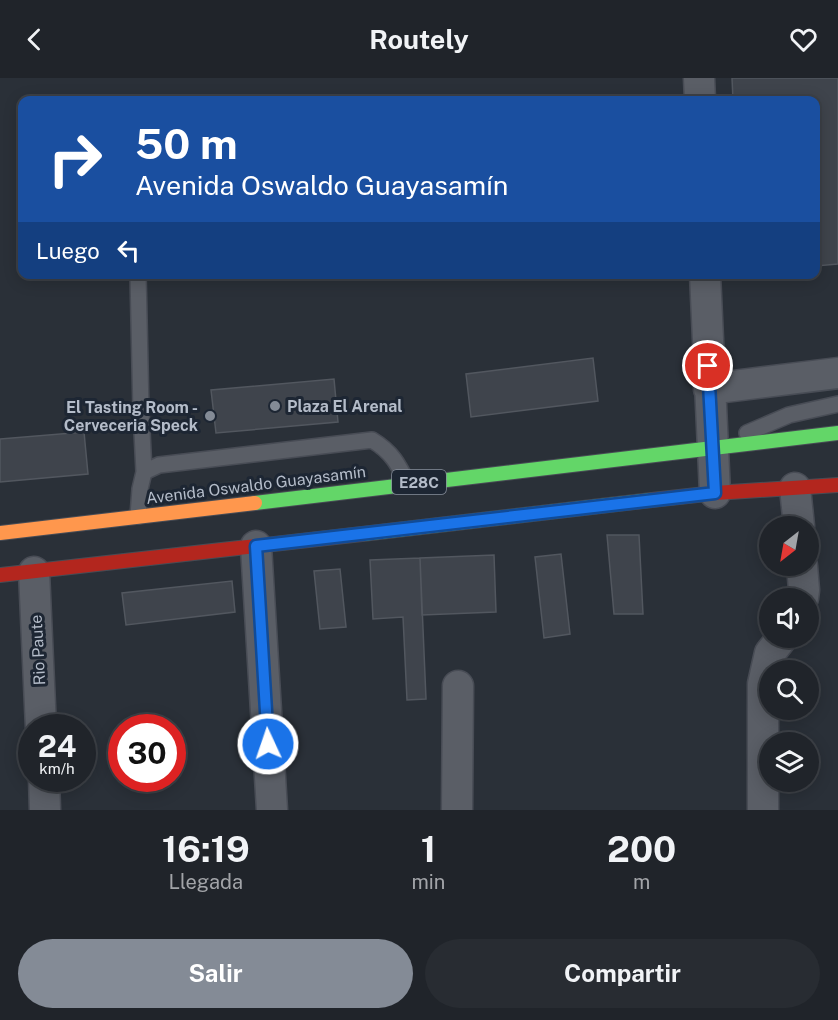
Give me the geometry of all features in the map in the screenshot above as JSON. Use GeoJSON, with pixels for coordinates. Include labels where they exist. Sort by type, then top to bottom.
{"type":"FeatureCollection","features":[{"type":"Feature","properties":{"kind":"main road","name":"Avenida Oswaldo Guayasamín"},"geometry":{"type":"LineString","coordinates":[[0,533],[838,433]]}},
{"type":"Feature","properties":{"kind":"main road"},"geometry":{"type":"LineString","coordinates":[[0,575],[715,493],[838,485]]}},
{"type":"Feature","properties":{"kind":"street"},"geometry":{"type":"LineString","coordinates":[[699,78],[699,96]]}},
{"type":"Feature","properties":{"kind":"street"},"geometry":{"type":"LineString","coordinates":[[705,279],[711,447],[715,493]]}},
{"type":"Feature","properties":{"kind":"street"},"geometry":{"type":"LineString","coordinates":[[709,389],[838,374]]}},
{"type":"Feature","properties":{"kind":"street"},"geometry":{"type":"LineString","coordinates":[[795,488],[798,516]]}},
{"type":"Feature","properties":{"kind":"street"},"geometry":{"type":"LineString","coordinates":[[256,546],[272,810]]}},
{"type":"Feature","properties":{"kind":"street","name":"Rio Paute"},"geometry":{"type":"LineString","coordinates":[[34,572],[40,714]]}},
{"type":"Feature","properties":{"kind":"street"},"geometry":{"type":"LineString","coordinates":[[763,810],[763,684],[770,653],[774,648]]}},
{"type":"Feature","properties":{"kind":"street"},"geometry":{"type":"LineString","coordinates":[[458,686],[458,810]]}},
{"type":"Feature","properties":{"kind":"street"},"geometry":{"type":"LineString","coordinates":[[44,792],[45,810]]}},
{"type":"Feature","properties":{"kind":"lane"},"geometry":{"type":"LineString","coordinates":[[138,279],[144,472],[138,516]]}},
{"type":"Feature","properties":{"kind":"lane"},"geometry":{"type":"LineString","coordinates":[[711,447],[789,415],[838,404]]}},
{"type":"Feature","properties":{"kind":"lane"},"geometry":{"type":"LineString","coordinates":[[144,472],[159,465],[372,440],[386,448],[408,484]]}},
{"type":"Feature","properties":{"kind":"building"},"geometry":{"type":"Polygon","coordinates":[[[732,78],[838,78],[838,264],[820,266],[820,96],[733,96],[732,78]]]}},
{"type":"Feature","properties":{"kind":"building"},"geometry":{"type":"Polygon","coordinates":[[[593,358],[598,401],[471,417],[466,374],[593,358]]]}},
{"type":"Feature","properties":{"kind":"building","name":"Plaza El Arenal"},"geometry":{"type":"Polygon","coordinates":[[[334,379],[338,422],[216,433],[211,390],[334,379]]]}},
{"type":"Feature","properties":{"kind":"building"},"geometry":{"type":"Polygon","coordinates":[[[84,432],[88,474],[0,482],[0,439],[84,432]]]}},
{"type":"Feature","properties":{"kind":"building"},"geometry":{"type":"Polygon","coordinates":[[[607,535],[639,535],[643,614],[614,614],[607,535]]]}},
{"type":"Feature","properties":{"kind":"building"},"geometry":{"type":"Polygon","coordinates":[[[561,554],[570,634],[544,638],[535,557],[561,554]]]}},
{"type":"Feature","properties":{"kind":"building"},"geometry":{"type":"Polygon","coordinates":[[[494,555],[496,612],[422,615],[420,558],[494,555]]]}},
{"type":"Feature","properties":{"kind":"building"},"geometry":{"type":"Polygon","coordinates":[[[420,558],[426,699],[407,700],[403,617],[373,619],[370,560],[420,558]]]}},
{"type":"Feature","properties":{"kind":"building"},"geometry":{"type":"Polygon","coordinates":[[[340,569],[346,627],[320,629],[314,571],[340,569]]]}},
{"type":"Feature","properties":{"kind":"building"},"geometry":{"type":"Polygon","coordinates":[[[232,581],[235,612],[126,625],[122,593],[232,581]]]}},
{"type":"Feature","properties":{"kind":"traffic: fast"},"geometry":{"type":"LineString","coordinates":[[255,503],[838,433]]}},
{"type":"Feature","properties":{"kind":"traffic: fast"},"geometry":{"type":"LineString","coordinates":[[362,534],[652,500]]}},
{"type":"Feature","properties":{"kind":"traffic: slow"},"geometry":{"type":"LineString","coordinates":[[0,533],[255,503]]}},
{"type":"Feature","properties":{"kind":"traffic: jam"},"geometry":{"type":"LineString","coordinates":[[652,500],[715,493],[838,485]]}},
{"type":"Feature","properties":{"kind":"traffic: jam"},"geometry":{"type":"LineString","coordinates":[[0,575],[362,534]]}},
{"type":"Feature","properties":{"kind":"place","name":"Plaza El Arenal"},"geometry":{"type":"Point","coordinates":[275,406]}},
{"type":"Feature","properties":{"kind":"place","name":"El Tasting Room - Cerveceria Speck"},"geometry":{"type":"Point","coordinates":[210,416]}},
{"type":"Feature","properties":{"kind":"route"},"geometry":{"type":"LineString","coordinates":[[268,744],[256,546],[715,493],[708,366]]}}]}
